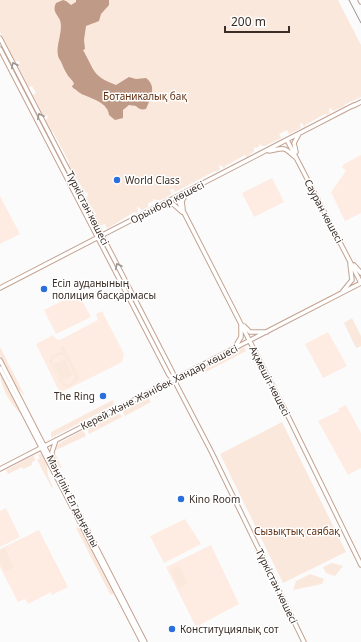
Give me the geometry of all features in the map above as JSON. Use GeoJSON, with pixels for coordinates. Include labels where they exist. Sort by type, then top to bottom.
{"type":"FeatureCollection","features":[{"type":"Feature","properties":{"kind":"main road","name":"Түркістан көшесі"},"geometry":{"type":"LineString","coordinates":[[0,38],[173,374],[174,380],[304,642]]}},
{"type":"Feature","properties":{"kind":"main road","name":"Түркістан көшесі"},"geometry":{"type":"LineString","coordinates":[[0,50],[169,375],[174,380]]}},
{"type":"Feature","properties":{"kind":"main road"},"geometry":{"type":"LineString","coordinates":[[19,86],[23,89],[25,86]]}},
{"type":"Feature","properties":{"kind":"main road"},"geometry":{"type":"LineString","coordinates":[[26,101],[29,98],[32,100]]}},
{"type":"Feature","properties":{"kind":"main road","name":"Орынбор көшесі"},"geometry":{"type":"LineString","coordinates":[[0,288],[361,102]]}},
{"type":"Feature","properties":{"kind":"main road"},"geometry":{"type":"LineString","coordinates":[[297,159],[294,143],[300,134]]}},
{"type":"Feature","properties":{"kind":"main road","name":"Сауран көшесі"},"geometry":{"type":"LineString","coordinates":[[287,140],[361,283]]}},
{"type":"Feature","properties":{"kind":"main road"},"geometry":{"type":"LineString","coordinates":[[264,152],[282,148],[286,149],[297,159]]}},
{"type":"Feature","properties":{"kind":"main road"},"geometry":{"type":"LineString","coordinates":[[58,162],[61,163],[63,159]]}},
{"type":"Feature","properties":{"kind":"main road"},"geometry":{"type":"LineString","coordinates":[[65,177],[66,172],[70,173]]}},
{"type":"Feature","properties":{"kind":"main road"},"geometry":{"type":"LineString","coordinates":[[184,214],[182,201],[188,191]]}},
{"type":"Feature","properties":{"kind":"main road","name":"Ақмешіт көшесі"},"geometry":{"type":"LineString","coordinates":[[176,197],[289,418],[361,565]]}},
{"type":"Feature","properties":{"kind":"main road"},"geometry":{"type":"LineString","coordinates":[[157,207],[173,204],[184,214]]}},
{"type":"Feature","properties":{"kind":"main road"},"geometry":{"type":"LineString","coordinates":[[349,259],[361,273]]}},
{"type":"Feature","properties":{"kind":"main road"},"geometry":{"type":"LineString","coordinates":[[340,294],[352,280],[349,259]]}},
{"type":"Feature","properties":{"kind":"main road","name":"Керей Және Жәнібек Хандар көшесі"},"geometry":{"type":"LineString","coordinates":[[0,469],[361,283]]}},
{"type":"Feature","properties":{"kind":"main road"},"geometry":{"type":"LineString","coordinates":[[241,325],[250,332],[267,332]]}},
{"type":"Feature","properties":{"kind":"main road"},"geometry":{"type":"LineString","coordinates":[[234,349],[241,336],[241,325]]}},
{"type":"Feature","properties":{"kind":"main road","name":"Мәңгілік Ел даңғылы"},"geometry":{"type":"LineString","coordinates":[[0,360],[142,642]]}},
{"type":"Feature","properties":{"kind":"main road","name":"Мәңгілік Ел даңғылы"},"geometry":{"type":"LineString","coordinates":[[0,368],[52,462],[145,642]]}},
{"type":"Feature","properties":{"kind":"main road"},"geometry":{"type":"LineString","coordinates":[[52,462],[52,452],[56,440]]}},
{"type":"Feature","properties":{"kind":"shaded area"},"geometry":{"type":"Polygon","coordinates":[[[63,0],[71,5],[76,2],[76,0],[109,0],[109,5],[101,14],[99,21],[86,26],[84,40],[85,49],[83,50],[98,76],[108,82],[116,85],[129,77],[136,79],[146,78],[151,85],[152,92],[146,109],[139,109],[136,106],[129,105],[123,110],[123,118],[115,120],[109,115],[103,104],[81,94],[73,88],[72,86],[74,84],[65,71],[58,56],[61,25],[55,12],[55,8],[56,3],[63,0]]]}},
{"type":"Feature","properties":{"kind":"shaded area"},"geometry":{"type":"Polygon","coordinates":[[[361,155],[361,213],[345,221],[331,192],[346,171],[342,167],[344,164],[361,155]]]}},
{"type":"Feature","properties":{"kind":"shaded area"},"geometry":{"type":"Polygon","coordinates":[[[272,178],[284,202],[254,217],[242,193],[272,178]]]}},
{"type":"Feature","properties":{"kind":"shaded area"},"geometry":{"type":"Polygon","coordinates":[[[0,196],[20,234],[0,244],[0,196]]]}},
{"type":"Feature","properties":{"kind":"shaded area"},"geometry":{"type":"Polygon","coordinates":[[[78,293],[91,317],[56,334],[44,310],[78,293]]]}},
{"type":"Feature","properties":{"kind":"shaded area"},"geometry":{"type":"Polygon","coordinates":[[[102,311],[124,354],[122,362],[60,393],[36,344],[53,335],[56,339],[60,340],[98,320],[96,314],[102,311]]]}},
{"type":"Feature","properties":{"kind":"shaded area"},"geometry":{"type":"Polygon","coordinates":[[[328,332],[347,366],[323,378],[305,344],[328,332]]]}},
{"type":"Feature","properties":{"kind":"shaded area"},"geometry":{"type":"Polygon","coordinates":[[[346,405],[361,433],[361,468],[348,475],[318,421],[339,411],[338,409],[346,405]]]}},
{"type":"Feature","properties":{"kind":"shaded area"},"geometry":{"type":"Polygon","coordinates":[[[6,508],[20,537],[0,547],[0,511],[6,508]]]}},
{"type":"Feature","properties":{"kind":"shaded area"},"geometry":{"type":"Polygon","coordinates":[[[185,519],[201,544],[164,563],[150,536],[185,519]]]}},
{"type":"Feature","properties":{"kind":"shaded area"},"geometry":{"type":"Polygon","coordinates":[[[39,530],[68,587],[52,595],[51,592],[28,604],[25,599],[18,602],[0,567],[0,549],[39,530]]]}},
{"type":"Feature","properties":{"kind":"shaded area"},"geometry":{"type":"Polygon","coordinates":[[[211,545],[239,604],[196,627],[166,567],[211,545]]]}},
{"type":"Feature","properties":{"kind":"green space","name":"Ботаникалық бақ"},"geometry":{"type":"Polygon","coordinates":[[[0,0],[338,0],[361,45],[361,97],[333,111],[331,108],[329,109],[330,113],[327,115],[325,114],[304,127],[302,123],[300,124],[301,128],[289,134],[287,130],[279,134],[281,138],[265,146],[260,144],[260,146],[256,148],[254,147],[254,151],[247,157],[245,155],[224,168],[220,165],[220,169],[216,172],[215,171],[175,192],[173,189],[170,190],[172,194],[164,199],[153,199],[153,201],[148,202],[148,207],[142,210],[139,207],[137,208],[138,212],[134,212],[107,229],[105,224],[99,226],[94,217],[96,214],[86,198],[88,195],[87,192],[84,193],[81,190],[82,187],[68,165],[69,162],[53,132],[45,122],[48,118],[47,115],[44,117],[33,95],[36,93],[32,86],[28,87],[18,66],[20,63],[19,61],[15,61],[0,32],[0,0]]]}},
{"type":"Feature","properties":{"kind":"green space"},"geometry":{"type":"Polygon","coordinates":[[[352,318],[361,336],[361,346],[356,348],[344,323],[352,318]]]}},
{"type":"Feature","properties":{"kind":"green space"},"geometry":{"type":"Polygon","coordinates":[[[63,346],[80,378],[73,385],[68,387],[63,386],[60,383],[49,361],[52,355],[62,351],[60,348],[63,346]],[[62,355],[55,357],[52,361],[58,376],[65,383],[69,384],[75,376],[65,357],[62,355]]]}},
{"type":"Feature","properties":{"kind":"green space"},"geometry":{"type":"Polygon","coordinates":[[[0,347],[25,396],[16,387],[0,355],[0,347]]]}},
{"type":"Feature","properties":{"kind":"green space"},"geometry":{"type":"Polygon","coordinates":[[[244,347],[246,351],[204,373],[202,370],[205,367],[244,347]]]}},
{"type":"Feature","properties":{"kind":"green space"},"geometry":{"type":"Polygon","coordinates":[[[65,359],[73,375],[62,381],[53,364],[65,359]]]}},
{"type":"Feature","properties":{"kind":"green space"},"geometry":{"type":"Polygon","coordinates":[[[0,371],[23,416],[14,407],[7,396],[0,377],[0,371]]]}},
{"type":"Feature","properties":{"kind":"green space"},"geometry":{"type":"Polygon","coordinates":[[[148,397],[151,402],[125,416],[122,411],[123,409],[148,397]]]}},
{"type":"Feature","properties":{"kind":"green space"},"geometry":{"type":"Polygon","coordinates":[[[113,400],[114,405],[51,438],[51,432],[113,400]]]}},
{"type":"Feature","properties":{"kind":"green space"},"geometry":{"type":"Polygon","coordinates":[[[119,412],[122,417],[89,434],[87,428],[119,412]]]}},
{"type":"Feature","properties":{"kind":"green space","name":"Сызықтық саябақ"},"geometry":{"type":"Polygon","coordinates":[[[282,422],[346,552],[283,583],[220,454],[282,422]]]}},
{"type":"Feature","properties":{"kind":"green space"},"geometry":{"type":"Polygon","coordinates":[[[83,430],[86,436],[54,451],[58,444],[83,430]]]}},
{"type":"Feature","properties":{"kind":"green space"},"geometry":{"type":"Polygon","coordinates":[[[54,451],[62,468],[60,468],[52,455],[54,451]]]}},
{"type":"Feature","properties":{"kind":"green space"},"geometry":{"type":"Polygon","coordinates":[[[40,454],[45,459],[48,475],[53,487],[52,488],[37,460],[40,458],[38,455],[40,454]]]}},
{"type":"Feature","properties":{"kind":"green space"},"geometry":{"type":"Polygon","coordinates":[[[34,455],[35,461],[32,462],[32,465],[23,469],[22,467],[8,474],[6,470],[34,455]]]}},
{"type":"Feature","properties":{"kind":"green space"},"geometry":{"type":"Polygon","coordinates":[[[79,526],[114,593],[112,595],[110,594],[76,528],[79,526]]]}},
{"type":"Feature","properties":{"kind":"green space"},"geometry":{"type":"Polygon","coordinates":[[[5,548],[14,567],[5,572],[0,562],[0,550],[5,548]]]}},
{"type":"Feature","properties":{"kind":"green space"},"geometry":{"type":"Polygon","coordinates":[[[332,563],[343,566],[335,576],[326,573],[323,567],[332,563]]]}},
{"type":"Feature","properties":{"kind":"green space"},"geometry":{"type":"Polygon","coordinates":[[[179,566],[188,583],[179,588],[170,570],[179,566]]]}},
{"type":"Feature","properties":{"kind":"green space"},"geometry":{"type":"Polygon","coordinates":[[[310,574],[324,579],[322,584],[293,590],[296,581],[310,574]]]}},
{"type":"Feature","properties":{"kind":"tram line"},"geometry":{"type":"LineString","coordinates":[[349,0],[361,23]]}},
{"type":"Feature","properties":{"kind":"place","name":"World Class"},"geometry":{"type":"Point","coordinates":[117,180]}},
{"type":"Feature","properties":{"kind":"place","name":"Есіл ауданының полиция басқармасы"},"geometry":{"type":"Point","coordinates":[44,289]}},
{"type":"Feature","properties":{"kind":"place","name":"The Ring"},"geometry":{"type":"Point","coordinates":[103,396]}},
{"type":"Feature","properties":{"kind":"place","name":"Kino Room"},"geometry":{"type":"Point","coordinates":[181,499]}},
{"type":"Feature","properties":{"kind":"place","name":"Конституциялық сот"},"geometry":{"type":"Point","coordinates":[172,629]}}]}
